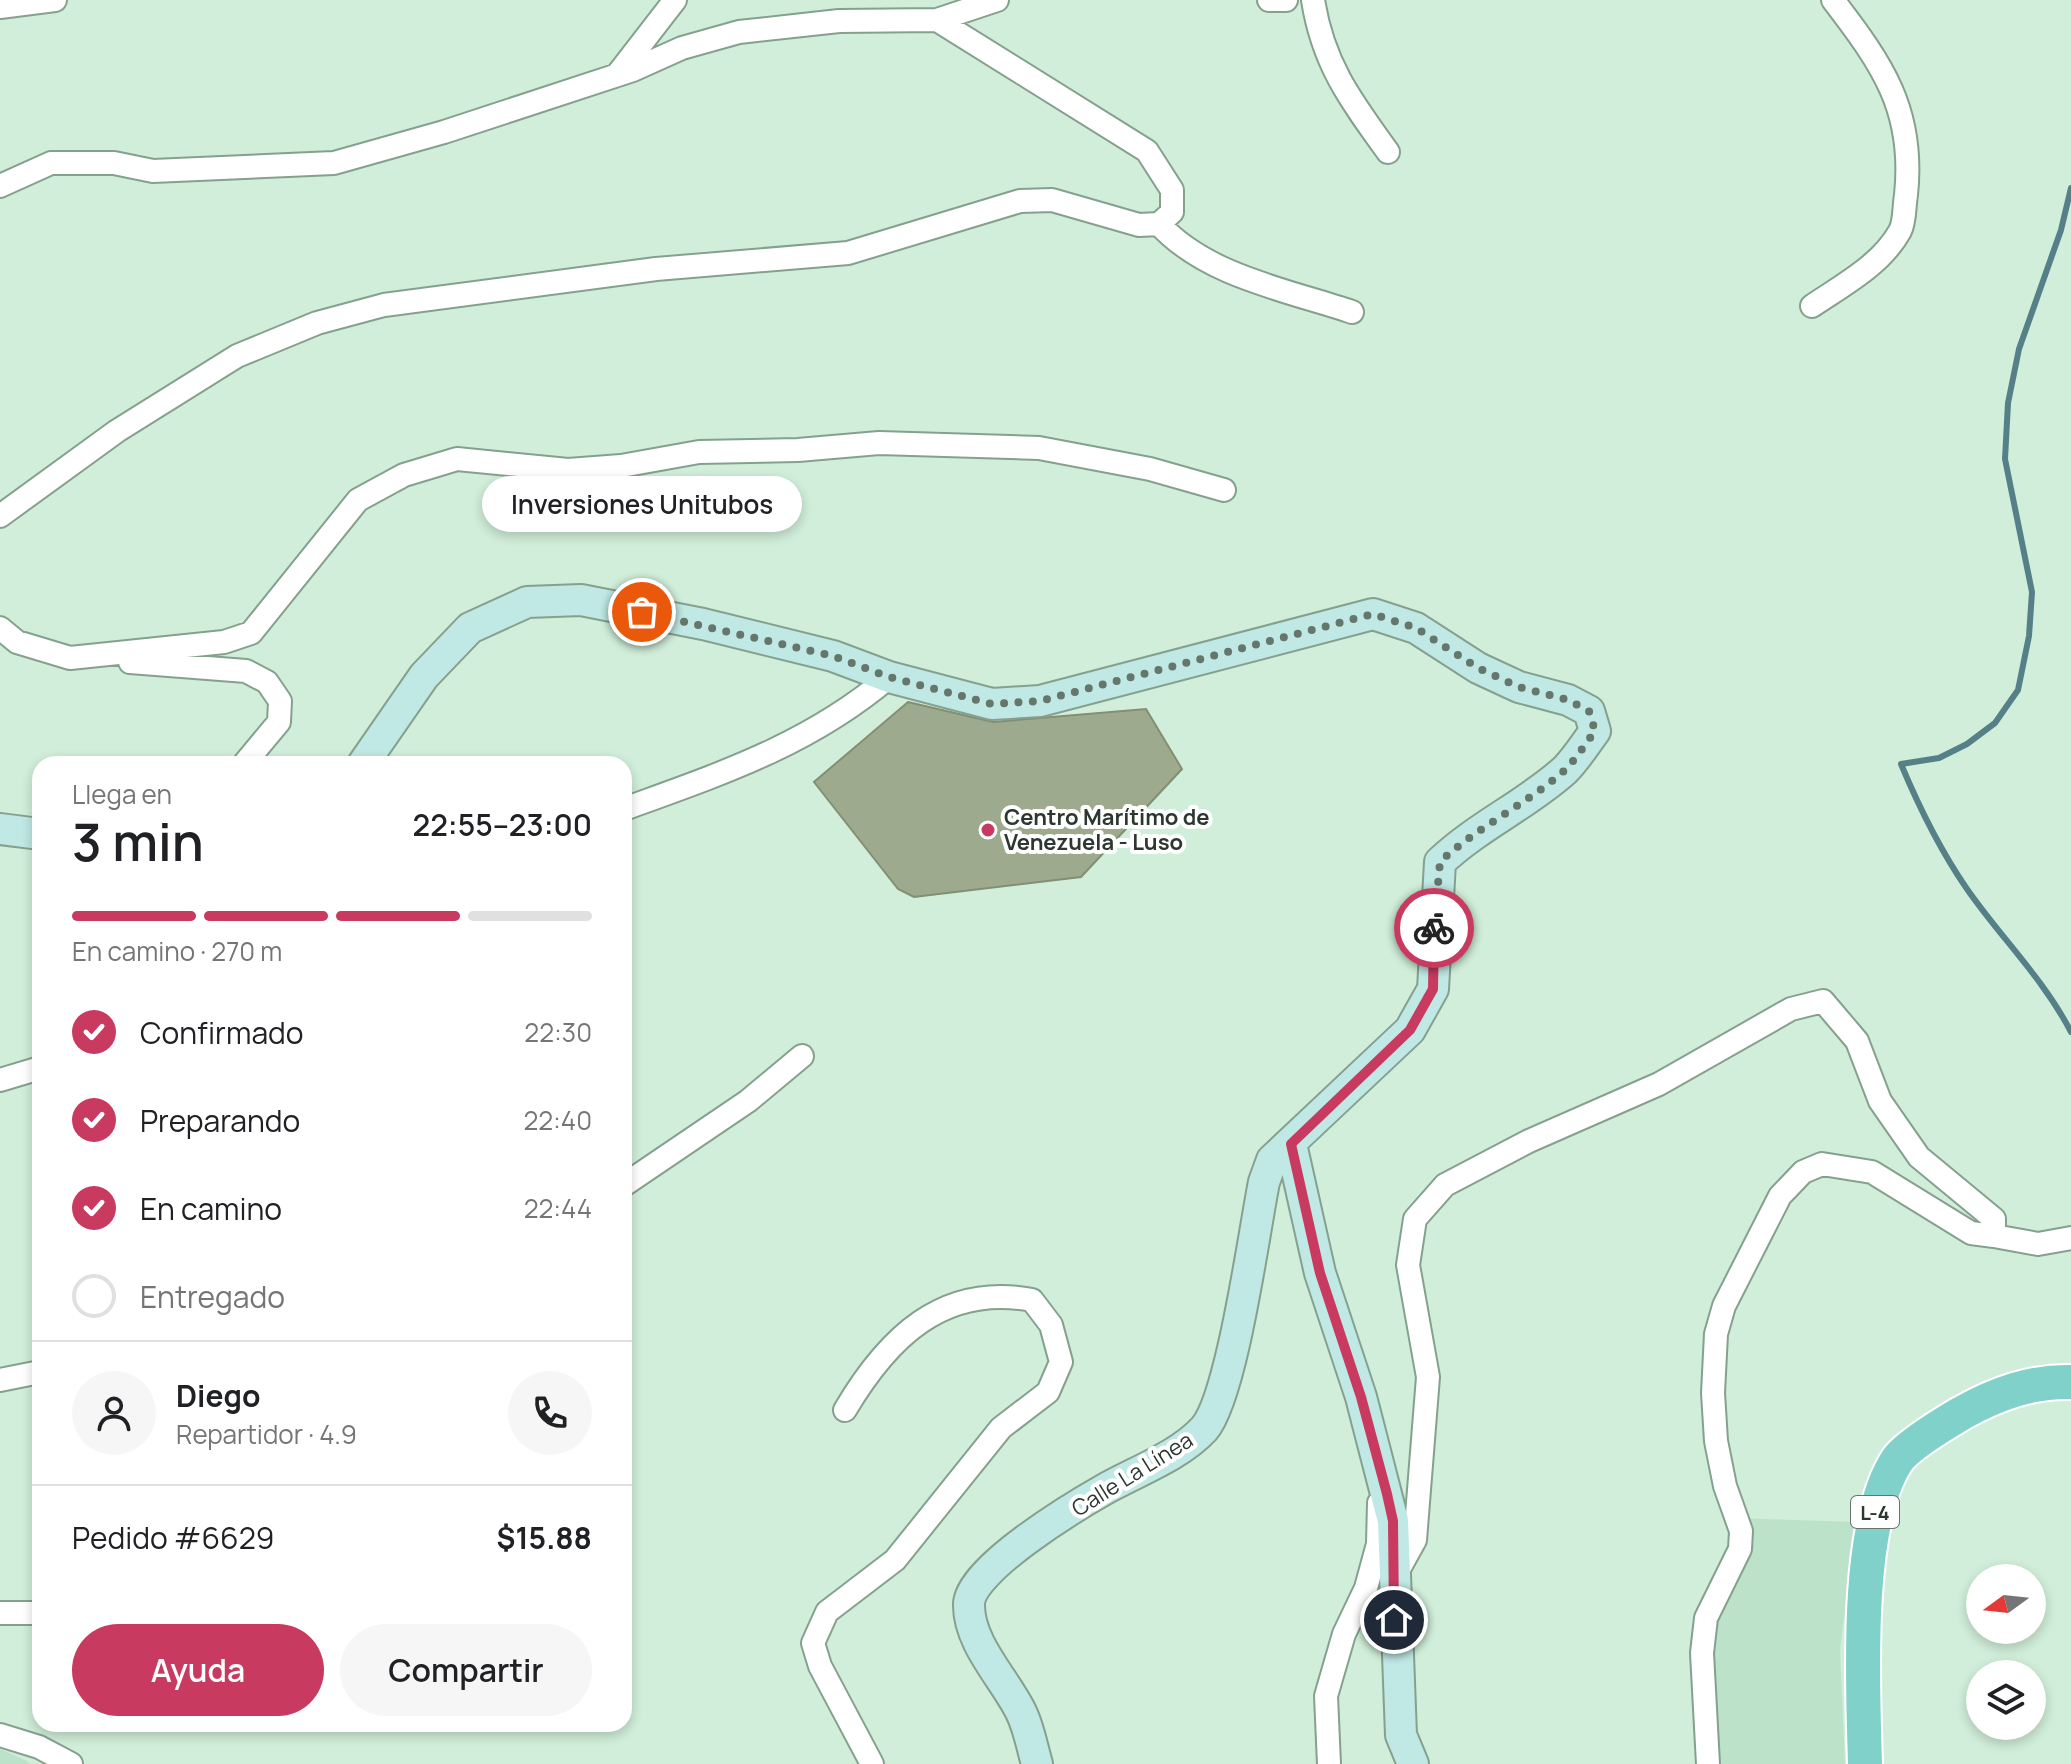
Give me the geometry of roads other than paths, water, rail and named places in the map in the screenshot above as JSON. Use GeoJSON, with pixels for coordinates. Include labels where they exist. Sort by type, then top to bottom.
{"type":"FeatureCollection","features":[{"type":"Feature","properties":{"kind":"main road","name":"L-4"},"geometry":{"type":"LineString","coordinates":[[1865,1764],[1862,1649],[1875,1508],[1899,1458],[1949,1420],[1996,1394],[2049,1382],[2071,1382]]}},
{"type":"Feature","properties":{"kind":"street"},"geometry":{"type":"LineString","coordinates":[[0,7],[55,0]]}},
{"type":"Feature","properties":{"kind":"street"},"geometry":{"type":"LineString","coordinates":[[617,76],[675,0]]}},
{"type":"Feature","properties":{"kind":"street"},"geometry":{"type":"LineString","coordinates":[[0,186],[51,163],[114,163],[153,171],[334,163],[444,132],[617,76],[682,48],[739,32],[839,21],[937,20],[997,0]]}},
{"type":"Feature","properties":{"kind":"street"},"geometry":{"type":"LineString","coordinates":[[1269,0],[1286,0]]}},
{"type":"Feature","properties":{"kind":"street"},"geometry":{"type":"LineString","coordinates":[[1313,0],[1318,33],[1339,84],[1388,152]]}},
{"type":"Feature","properties":{"kind":"street"},"geometry":{"type":"LineString","coordinates":[[1812,306],[1874,263],[1902,229],[1910,156],[1896,98],[1874,53],[1833,0]]}},
{"type":"Feature","properties":{"kind":"street"},"geometry":{"type":"LineString","coordinates":[[0,516],[117,431],[237,356],[317,323],[384,305],[656,269],[848,253],[1020,201],[1052,200],[1139,225],[1159,224],[1172,212],[1172,190],[1147,151],[937,20]]}},
{"type":"Feature","properties":{"kind":"street"},"geometry":{"type":"LineString","coordinates":[[1159,224],[1179,246],[1223,268],[1352,312]]}},
{"type":"Feature","properties":{"kind":"street"},"geometry":{"type":"LineString","coordinates":[[70,658],[224,642],[251,633],[358,500],[404,475],[457,459],[568,470],[621,466],[699,452],[798,450],[879,443],[1039,448],[1150,469],[1224,490]]}},
{"type":"Feature","properties":{"kind":"street"},"geometry":{"type":"LineString","coordinates":[[369,756],[424,676],[470,628],[527,602],[581,600],[703,624],[833,656],[889,677],[859,703],[764,758],[632,806]]}},
{"type":"Feature","properties":{"kind":"street","name":"Calle La Línea"},"geometry":{"type":"LineString","coordinates":[[889,677],[992,704],[1040,701],[1373,614],[1416,628],[1478,668],[1519,687],[1568,700],[1589,711],[1595,731],[1567,768],[1527,800],[1469,835],[1440,862],[1433,989],[1410,1030],[1272,1160],[1264,1182],[1226,1376],[1205,1428],[1182,1446],[1102,1490],[1002,1558],[980,1579],[969,1601],[973,1628],[1022,1714],[1037,1764]]}},
{"type":"Feature","properties":{"kind":"street"},"geometry":{"type":"LineString","coordinates":[[0,628],[17,642],[70,658],[246,671],[267,682],[280,701],[279,722],[251,756]]}},
{"type":"Feature","properties":{"kind":"street"},"geometry":{"type":"LineString","coordinates":[[0,829],[32,833]]}},
{"type":"Feature","properties":{"kind":"street"},"geometry":{"type":"LineString","coordinates":[[1394,1579],[1415,1540],[1428,1377],[1408,1265],[1415,1219],[1445,1185],[1529,1141],[1659,1084],[1791,1009],[1823,1001],[1857,1041],[1880,1101],[1919,1157],[1994,1219],[1994,1236]]}},
{"type":"Feature","properties":{"kind":"street"},"geometry":{"type":"LineString","coordinates":[[632,1180],[748,1101],[802,1056]]}},
{"type":"Feature","properties":{"kind":"street"},"geometry":{"type":"LineString","coordinates":[[0,1080],[32,1070]]}},
{"type":"Feature","properties":{"kind":"street"},"geometry":{"type":"LineString","coordinates":[[1291,1144],[1320,1273],[1381,1466],[1393,1521],[1401,1735],[1413,1764]]}},
{"type":"Feature","properties":{"kind":"street"},"geometry":{"type":"LineString","coordinates":[[1708,1764],[1702,1653],[1706,1618],[1740,1549],[1741,1531],[1725,1486],[1716,1441],[1713,1393],[1716,1334],[1724,1306],[1780,1196],[1803,1172],[1822,1164],[1872,1172],[1971,1233],[2038,1244],[2071,1238]]}},
{"type":"Feature","properties":{"kind":"street"},"geometry":{"type":"LineString","coordinates":[[845,1410],[872,1365],[904,1331],[945,1309],[1002,1294],[1032,1300],[1051,1325],[1061,1362],[1048,1392],[1001,1428],[895,1560],[827,1612],[813,1643],[820,1666],[872,1764]]}},
{"type":"Feature","properties":{"kind":"street"},"geometry":{"type":"LineString","coordinates":[[0,1380],[32,1374]]}},
{"type":"Feature","properties":{"kind":"street"},"geometry":{"type":"LineString","coordinates":[[1329,1764],[1326,1696],[1344,1634],[1366,1588],[1378,1544],[1381,1466]]}},
{"type":"Feature","properties":{"kind":"street"},"geometry":{"type":"LineString","coordinates":[[0,1613],[32,1613]]}},
{"type":"Feature","properties":{"kind":"street"},"geometry":{"type":"LineString","coordinates":[[0,1735],[39,1747],[71,1764]]}},
{"type":"Feature","properties":{"kind":"waterway"},"geometry":{"type":"LineString","coordinates":[[2071,188],[2061,230],[2019,349],[2008,403],[2005,459],[2032,592],[2029,636],[2018,690],[1995,723],[1967,744],[1939,758],[1901,764],[1957,874],[2048,994],[2071,1032]]}},
{"type":"Feature","properties":{"kind":"place","name":"Inversiones Unitubos"},"geometry":{"type":"Point","coordinates":[642,612]}},
{"type":"Feature","properties":{"kind":"place","name":"Centro Marítimo de Venezuela - Luso"},"geometry":{"type":"Point","coordinates":[988,830]}}]}
